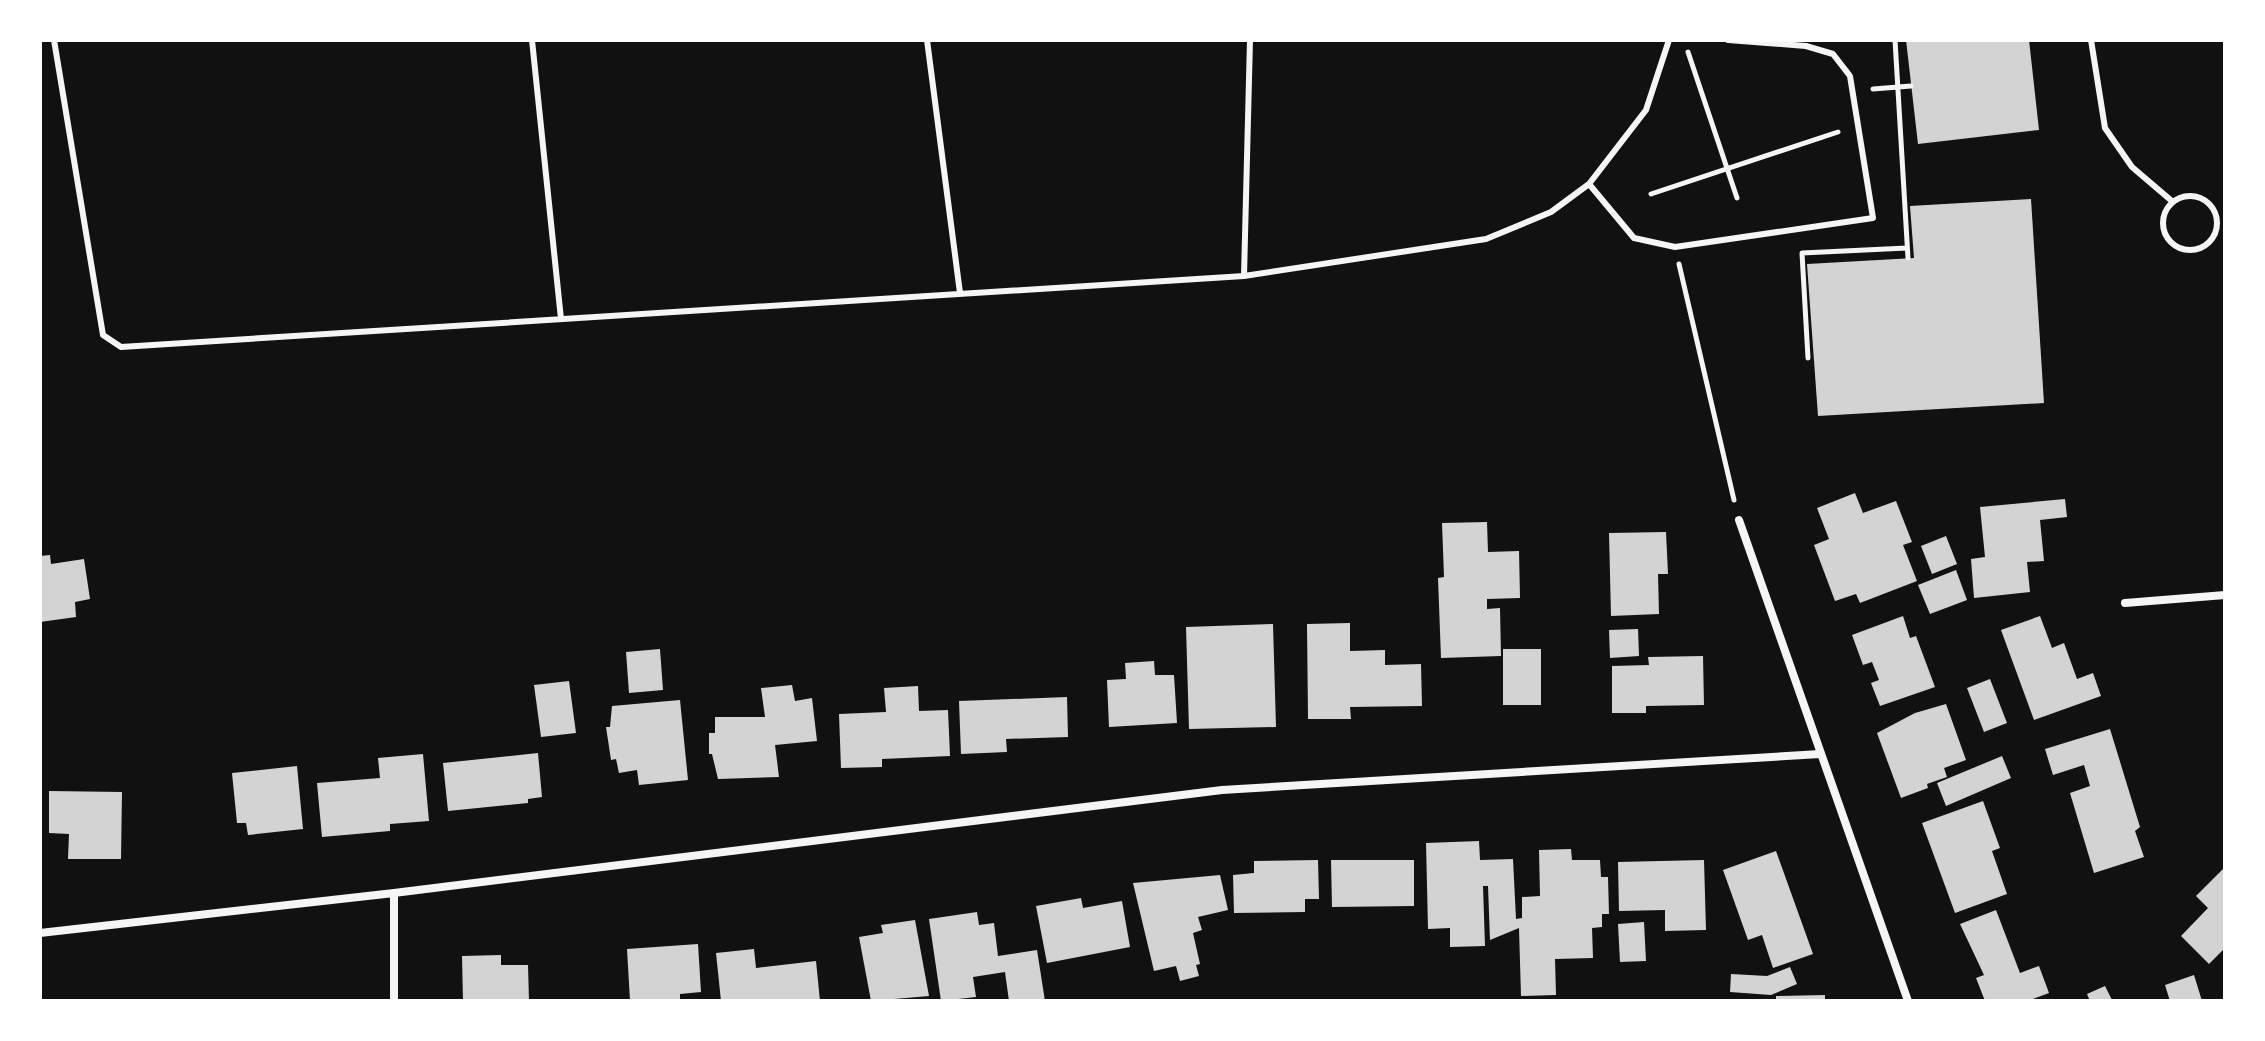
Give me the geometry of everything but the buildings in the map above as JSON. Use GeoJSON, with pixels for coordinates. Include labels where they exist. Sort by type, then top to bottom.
{"type":"FeatureCollection","features":[{"type":"Feature","properties":{"kind":"street"},"geometry":{"type":"LineString","coordinates":[[1739,520],[1908,1001]]}},
{"type":"Feature","properties":{"kind":"street"},"geometry":{"type":"LineString","coordinates":[[2125,603],[2225,595]]}},
{"type":"Feature","properties":{"kind":"street"},"geometry":{"type":"LineString","coordinates":[[40,933],[394,893],[1222,790],[1820,754]]}},
{"type":"Feature","properties":{"kind":"street"},"geometry":{"type":"LineString","coordinates":[[394,893],[394,1001]]}},
{"type":"Feature","properties":{"kind":"lane"},"geometry":{"type":"LineString","coordinates":[[54,40],[103,335],[121,347],[1244,276],[1486,239],[1551,212],[1589,184],[1646,110],[1669,40]]}},
{"type":"Feature","properties":{"kind":"lane"},"geometry":{"type":"LineString","coordinates":[[532,40],[561,319]]}},
{"type":"Feature","properties":{"kind":"lane"},"geometry":{"type":"LineString","coordinates":[[927,40],[960,293]]}},
{"type":"Feature","properties":{"kind":"lane"},"geometry":{"type":"LineString","coordinates":[[1244,276],[1250,40]]}},
{"type":"Feature","properties":{"kind":"lane"},"geometry":{"type":"LineString","coordinates":[[1589,184],[1634,238],[1675,247],[1873,218],[1850,76],[1833,54],[1806,46],[1728,40]]}},
{"type":"Feature","properties":{"kind":"lane"},"geometry":{"type":"LineString","coordinates":[[2091,40],[2105,128],[2132,167],[2173,202]]}},
{"type":"Feature","properties":{"kind":"lane"},"geometry":{"type":"LineString","coordinates":[[2189,196],[2198,197],[2212,207],[2217,224],[2211,240],[2204,247],[2196,250],[2178,247],[2165,235],[2163,218],[2173,202],[2189,196]]}},
{"type":"Feature","properties":{"kind":"path"},"geometry":{"type":"LineString","coordinates":[[1684,40],[1737,198]]}},
{"type":"Feature","properties":{"kind":"path"},"geometry":{"type":"LineString","coordinates":[[1895,40],[1908,258]]}},
{"type":"Feature","properties":{"kind":"path"},"geometry":{"type":"LineString","coordinates":[[1853,91],[1911,86]]}},
{"type":"Feature","properties":{"kind":"path"},"geometry":{"type":"LineString","coordinates":[[1651,194],[1858,126]]}},
{"type":"Feature","properties":{"kind":"path"},"geometry":{"type":"LineString","coordinates":[[1675,247],[1739,520]]}},
{"type":"Feature","properties":{"kind":"path"},"geometry":{"type":"LineString","coordinates":[[1808,358],[1802,253],[1907,248]]}}]}
